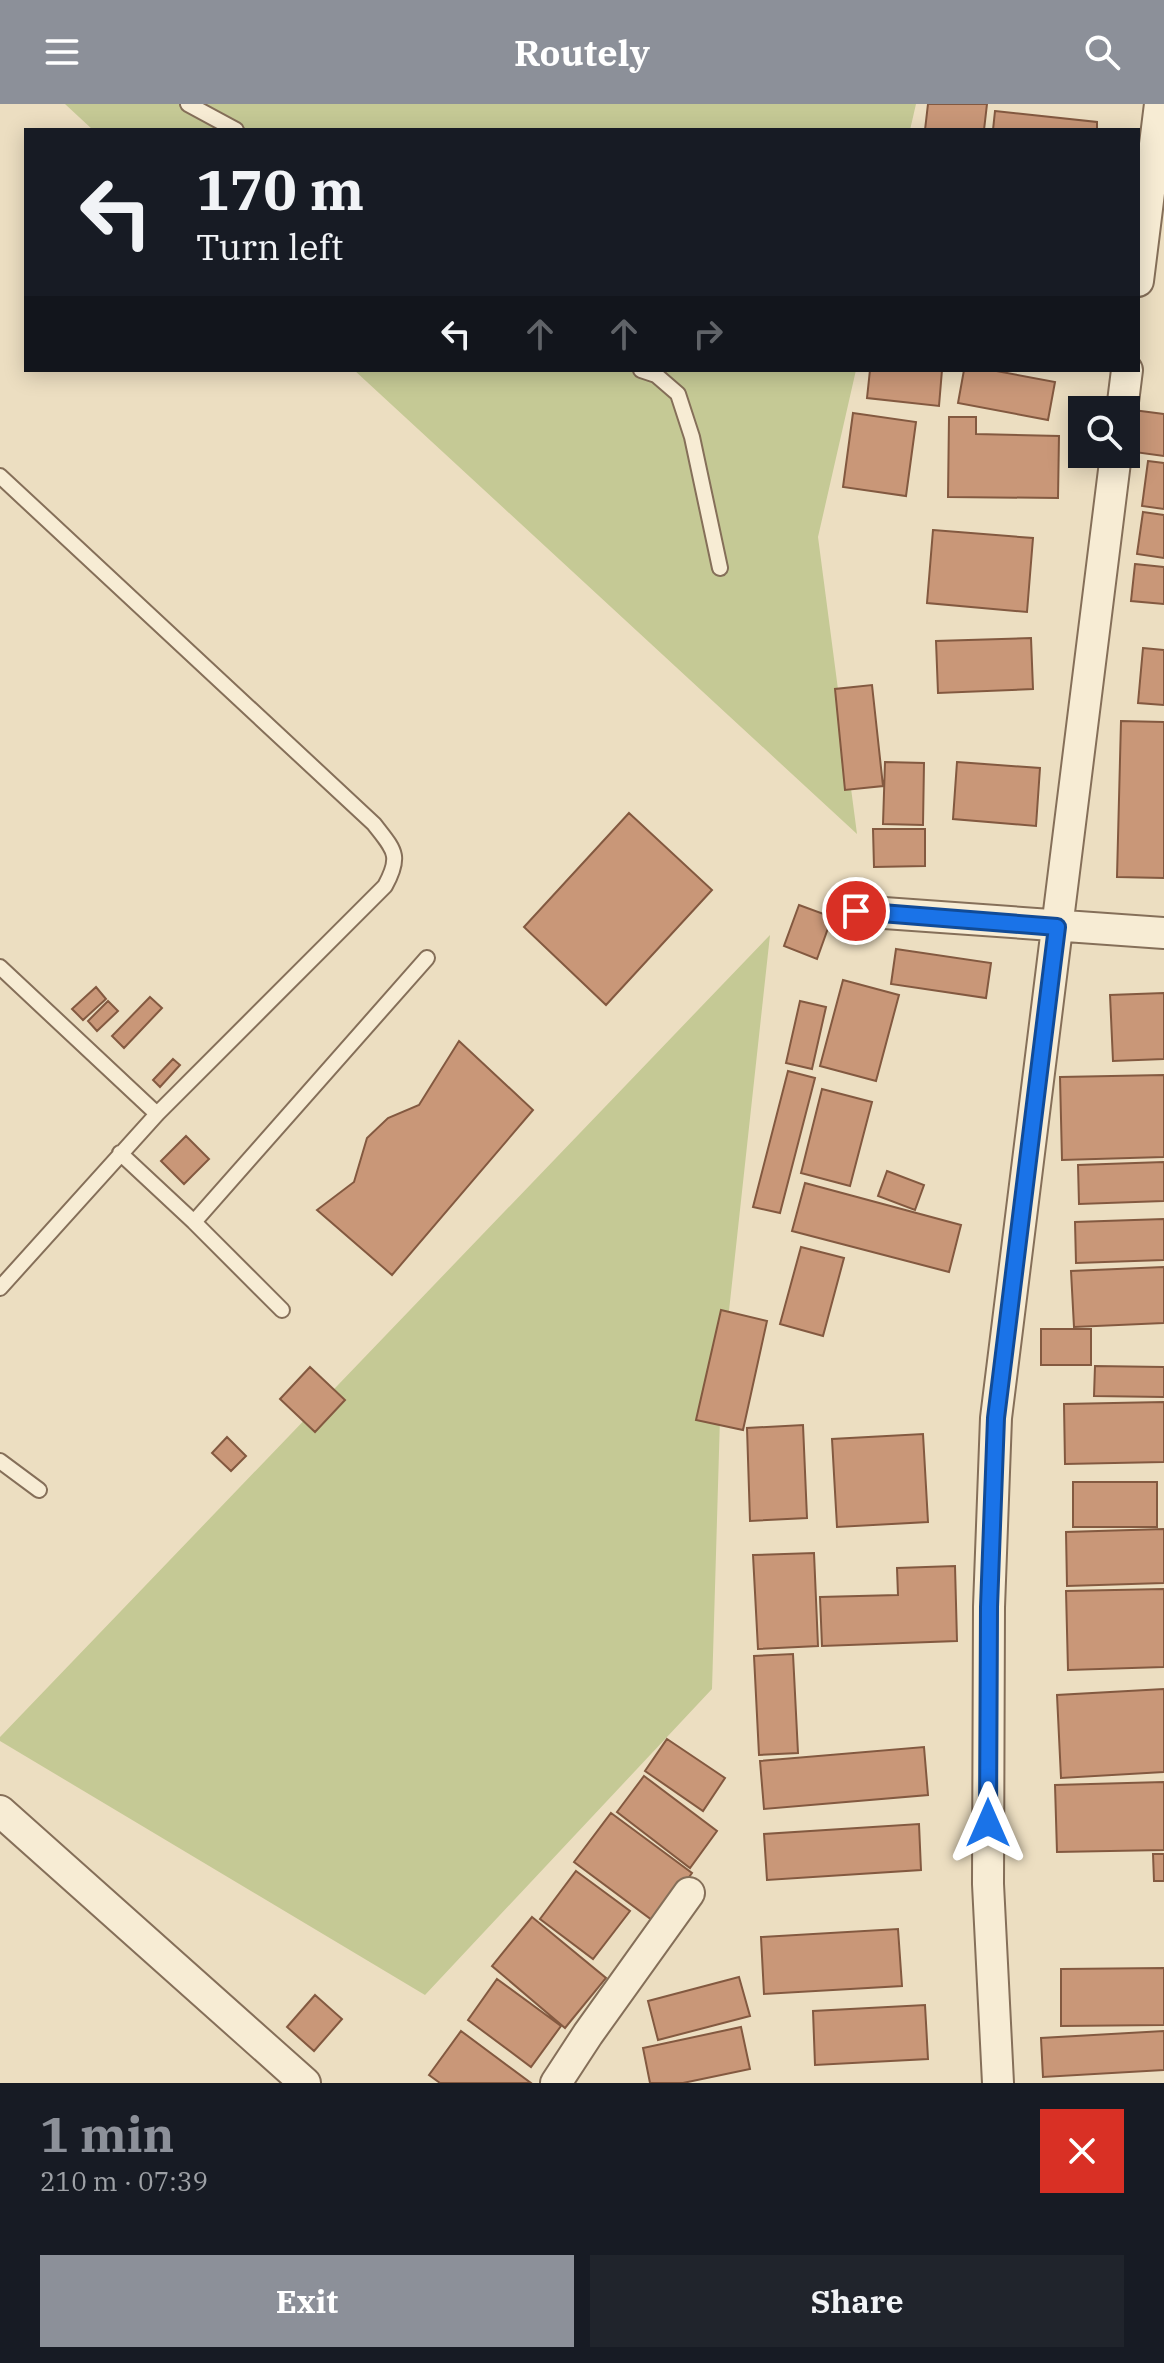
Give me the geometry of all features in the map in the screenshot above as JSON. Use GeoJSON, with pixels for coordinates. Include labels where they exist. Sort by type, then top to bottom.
{"type":"FeatureCollection","features":[{"type":"Feature","properties":{"kind":"street"},"geometry":{"type":"LineString","coordinates":[[1140,265],[1160,104]]}},
{"type":"Feature","properties":{"kind":"street"},"geometry":{"type":"LineString","coordinates":[[1124,396],[1127,372]]}},
{"type":"Feature","properties":{"kind":"street"},"geometry":{"type":"LineString","coordinates":[[998,2083],[988,1884],[989,1607],[996,1418],[1114,468]]}},
{"type":"Feature","properties":{"kind":"street"},"geometry":{"type":"LineString","coordinates":[[856,911],[1164,933]]}},
{"type":"Feature","properties":{"kind":"street"},"geometry":{"type":"LineString","coordinates":[[0,1811],[305,2083]]}},
{"type":"Feature","properties":{"kind":"street"},"geometry":{"type":"LineString","coordinates":[[556,2083],[689,1893]]}},
{"type":"Feature","properties":{"kind":"lane"},"geometry":{"type":"LineString","coordinates":[[188,104],[232,128]]}},
{"type":"Feature","properties":{"kind":"lane"},"geometry":{"type":"LineString","coordinates":[[647,372],[656,375],[678,394],[692,437],[720,568]]}},
{"type":"Feature","properties":{"kind":"lane"},"geometry":{"type":"LineString","coordinates":[[0,476],[374,824],[392,847],[395,867],[385,886],[157,1114],[0,1288]]}},
{"type":"Feature","properties":{"kind":"lane"},"geometry":{"type":"LineString","coordinates":[[194,1222],[427,958]]}},
{"type":"Feature","properties":{"kind":"lane"},"geometry":{"type":"LineString","coordinates":[[0,967],[157,1114]]}},
{"type":"Feature","properties":{"kind":"lane"},"geometry":{"type":"LineString","coordinates":[[120,1153],[282,1310]]}},
{"type":"Feature","properties":{"kind":"lane"},"geometry":{"type":"LineString","coordinates":[[0,1461],[39,1490]]}},
{"type":"Feature","properties":{"kind":"green space"},"geometry":{"type":"Polygon","coordinates":[[[65,104],[916,104],[910,128],[91,128],[65,104]]]}},
{"type":"Feature","properties":{"kind":"green space"},"geometry":{"type":"Polygon","coordinates":[[[356,372],[856,372],[818,537],[857,834],[356,372]]]}},
{"type":"Feature","properties":{"kind":"green space"},"geometry":{"type":"Polygon","coordinates":[[[770,935],[721,1384],[712,1689],[425,1995],[0,1741],[0,1737],[770,935]]]}},
{"type":"Feature","properties":{"kind":"building"},"geometry":{"type":"Polygon","coordinates":[[[928,104],[987,104],[984,128],[925,128],[928,104]]]}},
{"type":"Feature","properties":{"kind":"building"},"geometry":{"type":"Polygon","coordinates":[[[995,111],[1097,122],[1097,128],[993,128],[995,111]]]}},
{"type":"Feature","properties":{"kind":"building"},"geometry":{"type":"Polygon","coordinates":[[[870,372],[942,372],[939,406],[867,398],[870,372]]]}},
{"type":"Feature","properties":{"kind":"building"},"geometry":{"type":"Polygon","coordinates":[[[964,372],[1002,372],[1055,382],[1048,420],[958,403],[964,372]]]}},
{"type":"Feature","properties":{"kind":"building"},"geometry":{"type":"Polygon","coordinates":[[[1140,411],[1164,414],[1164,456],[1140,453],[1140,411]]]}},
{"type":"Feature","properties":{"kind":"building"},"geometry":{"type":"Polygon","coordinates":[[[853,413],[916,422],[906,496],[843,487],[853,413]]]}},
{"type":"Feature","properties":{"kind":"building"},"geometry":{"type":"Polygon","coordinates":[[[949,417],[976,417],[976,434],[1059,436],[1058,498],[948,497],[949,417]]]}},
{"type":"Feature","properties":{"kind":"building"},"geometry":{"type":"Polygon","coordinates":[[[1148,461],[1164,463],[1164,509],[1142,506],[1148,461]]]}},
{"type":"Feature","properties":{"kind":"building"},"geometry":{"type":"Polygon","coordinates":[[[1143,512],[1164,515],[1164,558],[1137,554],[1143,512]]]}},
{"type":"Feature","properties":{"kind":"building"},"geometry":{"type":"Polygon","coordinates":[[[933,530],[1033,538],[1027,612],[927,603],[933,530]]]}},
{"type":"Feature","properties":{"kind":"building"},"geometry":{"type":"Polygon","coordinates":[[[1135,564],[1164,567],[1164,604],[1131,601],[1135,564]]]}},
{"type":"Feature","properties":{"kind":"building"},"geometry":{"type":"Polygon","coordinates":[[[1031,638],[1033,689],[938,693],[936,641],[1031,638]]]}},
{"type":"Feature","properties":{"kind":"building"},"geometry":{"type":"Polygon","coordinates":[[[1143,648],[1164,650],[1164,705],[1138,703],[1143,648]]]}},
{"type":"Feature","properties":{"kind":"building"},"geometry":{"type":"Polygon","coordinates":[[[872,685],[883,786],[845,790],[835,689],[872,685]]]}},
{"type":"Feature","properties":{"kind":"building"},"geometry":{"type":"Polygon","coordinates":[[[1121,721],[1164,722],[1164,878],[1117,877],[1121,721]]]}},
{"type":"Feature","properties":{"kind":"building"},"geometry":{"type":"Polygon","coordinates":[[[885,762],[924,763],[923,825],[883,824],[885,762]]]}},
{"type":"Feature","properties":{"kind":"building"},"geometry":{"type":"Polygon","coordinates":[[[957,762],[1040,768],[1036,826],[953,819],[957,762]]]}},
{"type":"Feature","properties":{"kind":"building"},"geometry":{"type":"Polygon","coordinates":[[[629,813],[712,890],[606,1005],[524,927],[629,813]]]}},
{"type":"Feature","properties":{"kind":"building"},"geometry":{"type":"Polygon","coordinates":[[[873,829],[925,829],[925,866],[874,867],[873,829]]]}},
{"type":"Feature","properties":{"kind":"building"},"geometry":{"type":"Polygon","coordinates":[[[799,905],[832,917],[817,959],[784,946],[799,905]]]}},
{"type":"Feature","properties":{"kind":"building"},"geometry":{"type":"Polygon","coordinates":[[[896,949],[991,963],[986,998],[891,984],[896,949]]]}},
{"type":"Feature","properties":{"kind":"building"},"geometry":{"type":"Polygon","coordinates":[[[843,980],[899,995],[876,1081],[820,1066],[843,980]]]}},
{"type":"Feature","properties":{"kind":"building"},"geometry":{"type":"Polygon","coordinates":[[[96,987],[106,999],[83,1020],[72,1009],[96,987]]]}},
{"type":"Feature","properties":{"kind":"building"},"geometry":{"type":"Polygon","coordinates":[[[1164,993],[1164,1059],[1113,1061],[1110,995],[1164,993]]]}},
{"type":"Feature","properties":{"kind":"building"},"geometry":{"type":"Polygon","coordinates":[[[150,997],[162,1008],[124,1048],[112,1036],[150,997]]]}},
{"type":"Feature","properties":{"kind":"building"},"geometry":{"type":"Polygon","coordinates":[[[108,1001],[118,1011],[97,1031],[88,1021],[108,1001]]]}},
{"type":"Feature","properties":{"kind":"building"},"geometry":{"type":"Polygon","coordinates":[[[800,1001],[826,1007],[812,1069],[786,1063],[800,1001]]]}},
{"type":"Feature","properties":{"kind":"building"},"geometry":{"type":"Polygon","coordinates":[[[459,1041],[533,1110],[392,1275],[317,1210],[354,1182],[367,1138],[388,1118],[419,1105],[459,1041]]]}},
{"type":"Feature","properties":{"kind":"building"},"geometry":{"type":"Polygon","coordinates":[[[173,1059],[180,1065],[160,1087],[153,1080],[173,1059]]]}},
{"type":"Feature","properties":{"kind":"building"},"geometry":{"type":"Polygon","coordinates":[[[788,1071],[815,1078],[780,1213],[753,1207],[788,1071]]]}},
{"type":"Feature","properties":{"kind":"building"},"geometry":{"type":"Polygon","coordinates":[[[1164,1075],[1164,1157],[1062,1160],[1060,1077],[1164,1075]]]}},
{"type":"Feature","properties":{"kind":"building"},"geometry":{"type":"Polygon","coordinates":[[[822,1089],[872,1102],[850,1186],[801,1173],[822,1089]]]}},
{"type":"Feature","properties":{"kind":"building"},"geometry":{"type":"Polygon","coordinates":[[[186,1136],[209,1159],[184,1184],[161,1161],[186,1136]]]}},
{"type":"Feature","properties":{"kind":"building"},"geometry":{"type":"Polygon","coordinates":[[[1164,1162],[1164,1201],[1079,1204],[1078,1165],[1164,1162]]]}},
{"type":"Feature","properties":{"kind":"building"},"geometry":{"type":"Polygon","coordinates":[[[887,1171],[924,1185],[915,1210],[878,1196],[887,1171]]]}},
{"type":"Feature","properties":{"kind":"building"},"geometry":{"type":"Polygon","coordinates":[[[805,1183],[961,1225],[949,1272],[792,1231],[805,1183]]]}},
{"type":"Feature","properties":{"kind":"building"},"geometry":{"type":"Polygon","coordinates":[[[1164,1219],[1164,1260],[1076,1263],[1075,1222],[1164,1219]]]}},
{"type":"Feature","properties":{"kind":"building"},"geometry":{"type":"Polygon","coordinates":[[[801,1247],[844,1258],[823,1336],[780,1324],[801,1247]]]}},
{"type":"Feature","properties":{"kind":"building"},"geometry":{"type":"Polygon","coordinates":[[[1164,1267],[1164,1323],[1074,1327],[1071,1271],[1164,1267]]]}},
{"type":"Feature","properties":{"kind":"building"},"geometry":{"type":"Polygon","coordinates":[[[721,1310],[767,1321],[743,1430],[696,1420],[721,1310]]]}},
{"type":"Feature","properties":{"kind":"building"},"geometry":{"type":"Polygon","coordinates":[[[1041,1329],[1091,1329],[1091,1365],[1041,1365],[1041,1329]]]}},
{"type":"Feature","properties":{"kind":"building"},"geometry":{"type":"Polygon","coordinates":[[[1095,1366],[1164,1367],[1164,1397],[1094,1396],[1095,1366]]]}},
{"type":"Feature","properties":{"kind":"building"},"geometry":{"type":"Polygon","coordinates":[[[310,1367],[345,1400],[315,1432],[280,1399],[310,1367]]]}},
{"type":"Feature","properties":{"kind":"building"},"geometry":{"type":"Polygon","coordinates":[[[1164,1402],[1164,1462],[1065,1464],[1064,1404],[1164,1402]]]}},
{"type":"Feature","properties":{"kind":"building"},"geometry":{"type":"Polygon","coordinates":[[[803,1425],[807,1518],[750,1521],[747,1428],[803,1425]]]}},
{"type":"Feature","properties":{"kind":"building"},"geometry":{"type":"Polygon","coordinates":[[[923,1434],[928,1522],[837,1527],[832,1439],[923,1434]]]}},
{"type":"Feature","properties":{"kind":"building"},"geometry":{"type":"Polygon","coordinates":[[[227,1437],[246,1456],[231,1471],[212,1453],[227,1437]]]}},
{"type":"Feature","properties":{"kind":"building"},"geometry":{"type":"Polygon","coordinates":[[[1073,1482],[1157,1482],[1157,1527],[1073,1527],[1073,1482]]]}},
{"type":"Feature","properties":{"kind":"building"},"geometry":{"type":"Polygon","coordinates":[[[1164,1529],[1164,1583],[1067,1586],[1066,1532],[1164,1529]]]}},
{"type":"Feature","properties":{"kind":"building"},"geometry":{"type":"Polygon","coordinates":[[[814,1553],[818,1646],[758,1649],[753,1555],[814,1553]]]}},
{"type":"Feature","properties":{"kind":"building"},"geometry":{"type":"Polygon","coordinates":[[[955,1566],[957,1641],[822,1646],[820,1597],[898,1595],[897,1568],[955,1566]]]}},
{"type":"Feature","properties":{"kind":"building"},"geometry":{"type":"Polygon","coordinates":[[[1164,1589],[1164,1667],[1068,1670],[1066,1591],[1164,1589]]]}},
{"type":"Feature","properties":{"kind":"building"},"geometry":{"type":"Polygon","coordinates":[[[793,1654],[798,1753],[759,1755],[754,1656],[793,1654]]]}},
{"type":"Feature","properties":{"kind":"building"},"geometry":{"type":"Polygon","coordinates":[[[1164,1689],[1164,1772],[1061,1778],[1057,1695],[1164,1689]]]}},
{"type":"Feature","properties":{"kind":"building"},"geometry":{"type":"Polygon","coordinates":[[[667,1739],[725,1778],[703,1811],[645,1771],[667,1739]]]}},
{"type":"Feature","properties":{"kind":"building"},"geometry":{"type":"Polygon","coordinates":[[[924,1747],[928,1795],[764,1809],[760,1761],[924,1747]]]}},
{"type":"Feature","properties":{"kind":"building"},"geometry":{"type":"Polygon","coordinates":[[[644,1776],[717,1831],[690,1868],[617,1812],[644,1776]]]}},
{"type":"Feature","properties":{"kind":"building"},"geometry":{"type":"Polygon","coordinates":[[[1164,1782],[1164,1850],[1057,1852],[1055,1785],[1164,1782]]]}},
{"type":"Feature","properties":{"kind":"building"},"geometry":{"type":"Polygon","coordinates":[[[611,1813],[692,1873],[656,1923],[574,1862],[611,1813]]]}},
{"type":"Feature","properties":{"kind":"building"},"geometry":{"type":"Polygon","coordinates":[[[919,1824],[921,1870],[767,1880],[764,1834],[919,1824]]]}},
{"type":"Feature","properties":{"kind":"building"},"geometry":{"type":"Polygon","coordinates":[[[1153,1854],[1164,1854],[1164,1881],[1154,1881],[1153,1854]]]}},
{"type":"Feature","properties":{"kind":"building"},"geometry":{"type":"Polygon","coordinates":[[[576,1871],[630,1911],[593,1959],[540,1919],[576,1871]]]}},
{"type":"Feature","properties":{"kind":"building"},"geometry":{"type":"Polygon","coordinates":[[[532,1917],[606,1978],[565,2028],[492,1966],[532,1917]]]}},
{"type":"Feature","properties":{"kind":"building"},"geometry":{"type":"Polygon","coordinates":[[[898,1929],[902,1986],[764,1994],[761,1937],[898,1929]]]}},
{"type":"Feature","properties":{"kind":"building"},"geometry":{"type":"Polygon","coordinates":[[[1164,1968],[1164,2025],[1061,2026],[1061,1969],[1164,1968]]]}},
{"type":"Feature","properties":{"kind":"building"},"geometry":{"type":"Polygon","coordinates":[[[739,1977],[750,2016],[658,2040],[648,2001],[739,1977]]]}},
{"type":"Feature","properties":{"kind":"building"},"geometry":{"type":"Polygon","coordinates":[[[497,1979],[561,2026],[531,2067],[468,2020],[497,1979]]]}},
{"type":"Feature","properties":{"kind":"building"},"geometry":{"type":"Polygon","coordinates":[[[315,1995],[342,2019],[314,2051],[287,2027],[315,1995]]]}},
{"type":"Feature","properties":{"kind":"building"},"geometry":{"type":"Polygon","coordinates":[[[925,2005],[928,2059],[815,2065],[813,2011],[925,2005]]]}},
{"type":"Feature","properties":{"kind":"building"},"geometry":{"type":"Polygon","coordinates":[[[741,2027],[750,2069],[683,2083],[650,2083],[643,2048],[741,2027]]]}},
{"type":"Feature","properties":{"kind":"building"},"geometry":{"type":"Polygon","coordinates":[[[461,2031],[531,2083],[440,2083],[429,2075],[461,2031]]]}},
{"type":"Feature","properties":{"kind":"building"},"geometry":{"type":"Polygon","coordinates":[[[1164,2031],[1164,2070],[1043,2077],[1041,2038],[1164,2031]]]}},
{"type":"Feature","properties":{"kind":"route"},"geometry":{"type":"LineString","coordinates":[[856,911],[1057,927],[996,1418],[989,1607],[988,1823]]}}]}
